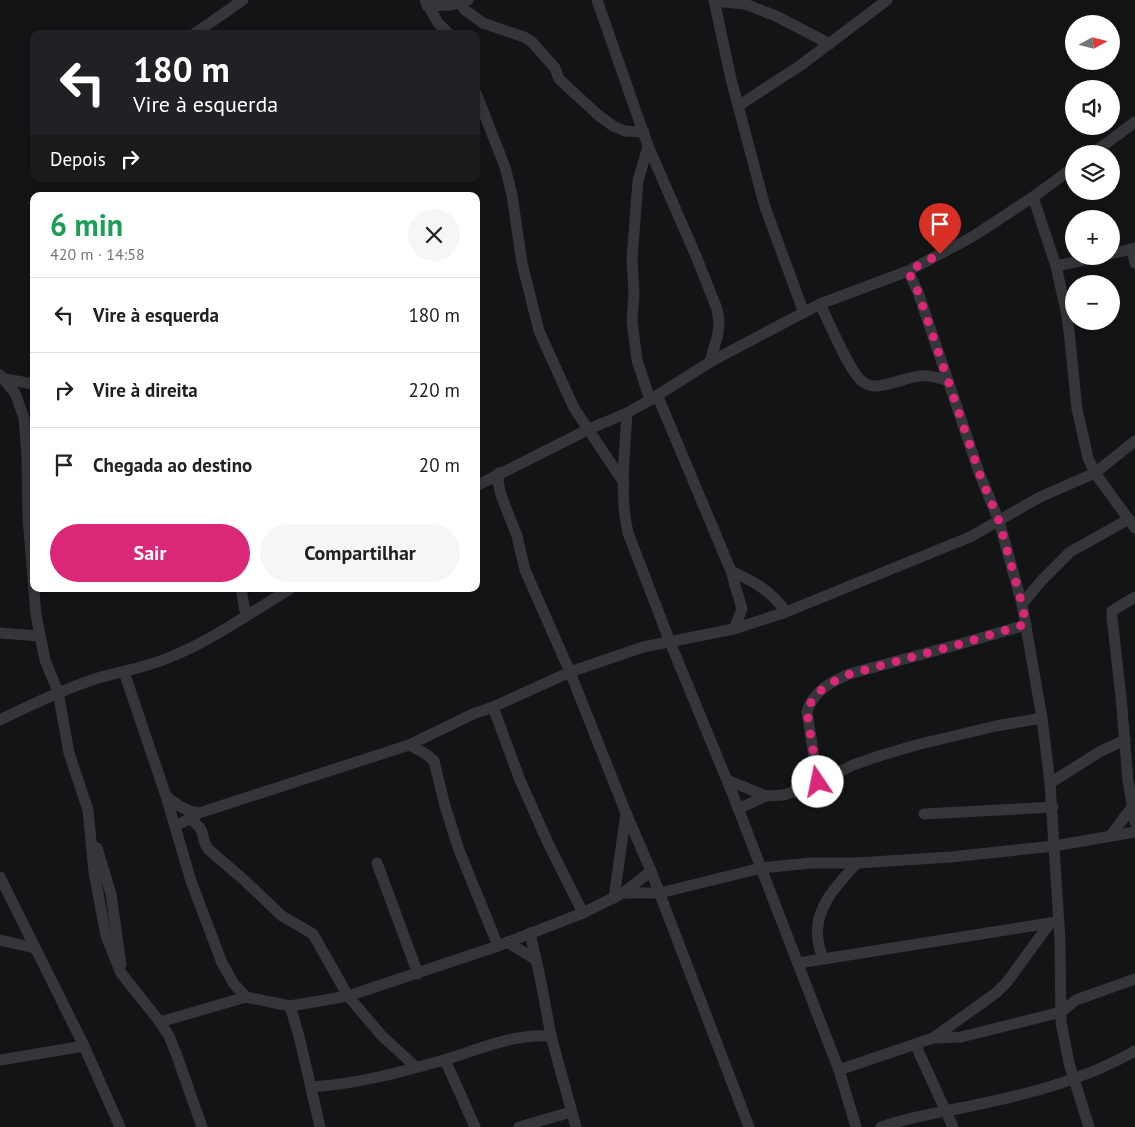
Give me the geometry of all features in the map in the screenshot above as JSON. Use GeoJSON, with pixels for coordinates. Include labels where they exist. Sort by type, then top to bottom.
{"type":"FeatureCollection","features":[{"type":"Feature","properties":{"kind":"street"},"geometry":{"type":"LineString","coordinates":[[200,30],[243,0]]}},
{"type":"Feature","properties":{"kind":"street"},"geometry":{"type":"LineString","coordinates":[[597,0],[648,146],[717,309],[719,321],[718,334],[710,362]]}},
{"type":"Feature","properties":{"kind":"street"},"geometry":{"type":"LineString","coordinates":[[738,106],[830,44],[887,0]]}},
{"type":"Feature","properties":{"kind":"street"},"geometry":{"type":"LineString","coordinates":[[426,3],[442,6],[464,1],[469,14],[483,23],[531,41],[555,68],[559,79],[613,126],[625,131],[644,132]]}},
{"type":"Feature","properties":{"kind":"street"},"geometry":{"type":"LineString","coordinates":[[804,312],[764,207],[714,1],[745,4],[776,16],[830,44]]}},
{"type":"Feature","properties":{"kind":"street"},"geometry":{"type":"LineString","coordinates":[[426,3],[438,23],[445,30]]}},
{"type":"Feature","properties":{"kind":"street"},"geometry":{"type":"LineString","coordinates":[[480,103],[505,167],[522,263],[539,331],[574,408],[624,483]]}},
{"type":"Feature","properties":{"kind":"street"},"geometry":{"type":"LineString","coordinates":[[1104,145],[1135,122]]}},
{"type":"Feature","properties":{"kind":"street"},"geometry":{"type":"LineString","coordinates":[[648,146],[638,181],[632,259],[634,295],[632,321],[637,360],[731,571],[742,609],[734,629]]}},
{"type":"Feature","properties":{"kind":"street"},"geometry":{"type":"LineString","coordinates":[[480,484],[589,429],[654,399],[710,362],[820,304],[908,271],[972,237],[1065,174]]}},
{"type":"Feature","properties":{"kind":"street"},"geometry":{"type":"LineString","coordinates":[[1022,604],[1042,580],[1070,552],[1132,523],[1095,473],[1088,458],[1077,408],[1069,331],[1056,266],[1033,197]]}},
{"type":"Feature","properties":{"kind":"street"},"geometry":{"type":"LineString","coordinates":[[1120,252],[1133,248],[1135,263]]}},
{"type":"Feature","properties":{"kind":"street"},"geometry":{"type":"LineString","coordinates":[[1056,266],[1065,264]]}},
{"type":"Feature","properties":{"kind":"street"},"geometry":{"type":"LineString","coordinates":[[908,271],[918,292],[980,475],[999,521],[1022,604],[1042,718],[1050,783],[1054,846],[1054,922],[1062,989],[1061,1012],[1066,1048],[1089,1127]]}},
{"type":"Feature","properties":{"kind":"street"},"geometry":{"type":"LineString","coordinates":[[820,304],[853,372],[862,382],[874,387],[921,375],[931,375],[948,381]]}},
{"type":"Feature","properties":{"kind":"street"},"geometry":{"type":"LineString","coordinates":[[2,377],[30,383]]}},
{"type":"Feature","properties":{"kind":"street"},"geometry":{"type":"LineString","coordinates":[[2,377],[15,392],[24,418],[30,502]]}},
{"type":"Feature","properties":{"kind":"street"},"geometry":{"type":"LineString","coordinates":[[627,413],[624,483],[625,521],[628,534],[798,962],[839,1070],[856,1127]]}},
{"type":"Feature","properties":{"kind":"street"},"geometry":{"type":"LineString","coordinates":[[176,826],[194,816],[409,745],[473,714],[493,707],[570,672],[643,646],[734,629],[786,612],[970,536],[1040,497],[1095,473],[1135,441]]}},
{"type":"Feature","properties":{"kind":"street"},"geometry":{"type":"LineString","coordinates":[[500,473],[498,482],[501,495],[517,536],[525,570],[570,672],[660,893],[749,1127]]}},
{"type":"Feature","properties":{"kind":"street"},"geometry":{"type":"LineString","coordinates":[[731,571],[754,581],[764,588],[775,597],[786,612]]}},
{"type":"Feature","properties":{"kind":"street"},"geometry":{"type":"LineString","coordinates":[[34,592],[45,660],[58,692],[69,753],[88,810],[95,879],[106,936],[121,973],[160,1022],[177,1056],[202,1127]]}},
{"type":"Feature","properties":{"kind":"street"},"geometry":{"type":"LineString","coordinates":[[242,592],[246,616]]}},
{"type":"Feature","properties":{"kind":"street"},"geometry":{"type":"LineString","coordinates":[[0,720],[58,692],[98,678],[169,658],[246,616],[285,592]]}},
{"type":"Feature","properties":{"kind":"street"},"geometry":{"type":"LineString","coordinates":[[1135,597],[1125,602],[1112,613],[1135,822]]}},
{"type":"Feature","properties":{"kind":"street"},"geometry":{"type":"LineString","coordinates":[[818,782],[807,712],[809,704],[832,681],[850,674],[1026,624]]}},
{"type":"Feature","properties":{"kind":"street"},"geometry":{"type":"LineString","coordinates":[[0,633],[40,636]]}},
{"type":"Feature","properties":{"kind":"street"},"geometry":{"type":"LineString","coordinates":[[124,672],[176,826],[191,881],[222,963],[234,984],[246,997]]}},
{"type":"Feature","properties":{"kind":"street"},"geometry":{"type":"LineString","coordinates":[[493,707],[520,780],[548,843],[584,912]]}},
{"type":"Feature","properties":{"kind":"street"},"geometry":{"type":"LineString","coordinates":[[738,809],[766,796],[783,795],[798,790],[853,765],[916,745],[996,726],[1042,718]]}},
{"type":"Feature","properties":{"kind":"street"},"geometry":{"type":"LineString","coordinates":[[1050,783],[1101,751],[1125,740]]}},
{"type":"Feature","properties":{"kind":"street"},"geometry":{"type":"LineString","coordinates":[[409,745],[426,754],[434,761],[445,806],[459,850],[503,944],[535,959]]}},
{"type":"Feature","properties":{"kind":"street"},"geometry":{"type":"LineString","coordinates":[[727,780],[766,796]]}},
{"type":"Feature","properties":{"kind":"street"},"geometry":{"type":"LineString","coordinates":[[166,796],[194,816],[201,828],[208,849],[282,916],[313,934],[322,953],[348,996],[382,1036],[416,1067]]}},
{"type":"Feature","properties":{"kind":"street"},"geometry":{"type":"LineString","coordinates":[[924,814],[1052,807]]}},
{"type":"Feature","properties":{"kind":"street"},"geometry":{"type":"LineString","coordinates":[[1111,835],[1132,807]]}},
{"type":"Feature","properties":{"kind":"street"},"geometry":{"type":"LineString","coordinates":[[618,895],[626,813]]}},
{"type":"Feature","properties":{"kind":"street"},"geometry":{"type":"LineString","coordinates":[[618,895],[660,893],[761,868],[811,863],[857,863],[951,857],[1054,846],[1135,832]]}},
{"type":"Feature","properties":{"kind":"street"},"geometry":{"type":"LineString","coordinates":[[377,863],[418,974]]}},
{"type":"Feature","properties":{"kind":"street"},"geometry":{"type":"LineString","coordinates":[[823,959],[818,939],[818,922],[828,897],[857,863]]}},
{"type":"Feature","properties":{"kind":"street"},"geometry":{"type":"LineString","coordinates":[[160,1022],[246,997],[290,1006],[348,996],[503,944],[584,912],[618,895],[651,871]]}},
{"type":"Feature","properties":{"kind":"street"},"geometry":{"type":"LineString","coordinates":[[0,877],[84,1046],[120,1127]]}},
{"type":"Feature","properties":{"kind":"street"},"geometry":{"type":"LineString","coordinates":[[798,962],[1054,922]]}},
{"type":"Feature","properties":{"kind":"street"},"geometry":{"type":"LineString","coordinates":[[839,1070],[933,1038],[996,993],[1007,982],[1054,922]]}},
{"type":"Feature","properties":{"kind":"street"},"geometry":{"type":"LineString","coordinates":[[530,934],[551,1036],[576,1127]]}},
{"type":"Feature","properties":{"kind":"street"},"geometry":{"type":"LineString","coordinates":[[0,940],[35,948]]}},
{"type":"Feature","properties":{"kind":"street"},"geometry":{"type":"LineString","coordinates":[[933,1038],[961,1037],[1061,1012],[1076,1000],[1135,979]]}},
{"type":"Feature","properties":{"kind":"street"},"geometry":{"type":"LineString","coordinates":[[1062,989],[1076,1000]]}},
{"type":"Feature","properties":{"kind":"street"},"geometry":{"type":"LineString","coordinates":[[290,1006],[299,1036],[320,1127]]}},
{"type":"Feature","properties":{"kind":"street"},"geometry":{"type":"LineString","coordinates":[[311,1087],[357,1082],[445,1060],[512,1040],[534,1036],[551,1036]]}},
{"type":"Feature","properties":{"kind":"street"},"geometry":{"type":"LineString","coordinates":[[916,1044],[953,1127]]}},
{"type":"Feature","properties":{"kind":"street"},"geometry":{"type":"LineString","coordinates":[[0,1060],[84,1046]]}},
{"type":"Feature","properties":{"kind":"street"},"geometry":{"type":"LineString","coordinates":[[881,1127],[912,1118],[1010,1097],[1074,1079],[1114,1063],[1135,1051]]}},
{"type":"Feature","properties":{"kind":"street"},"geometry":{"type":"LineString","coordinates":[[445,1060],[475,1127]]}},
{"type":"Feature","properties":{"kind":"street"},"geometry":{"type":"LineString","coordinates":[[519,1127],[571,1112]]}},
{"type":"Feature","properties":{"kind":"route"},"geometry":{"type":"LineString","coordinates":[[818,782],[807,712],[809,704],[832,681],[873,667],[1026,624],[999,521],[980,475],[918,292],[908,271],[940,254]]}}]}
